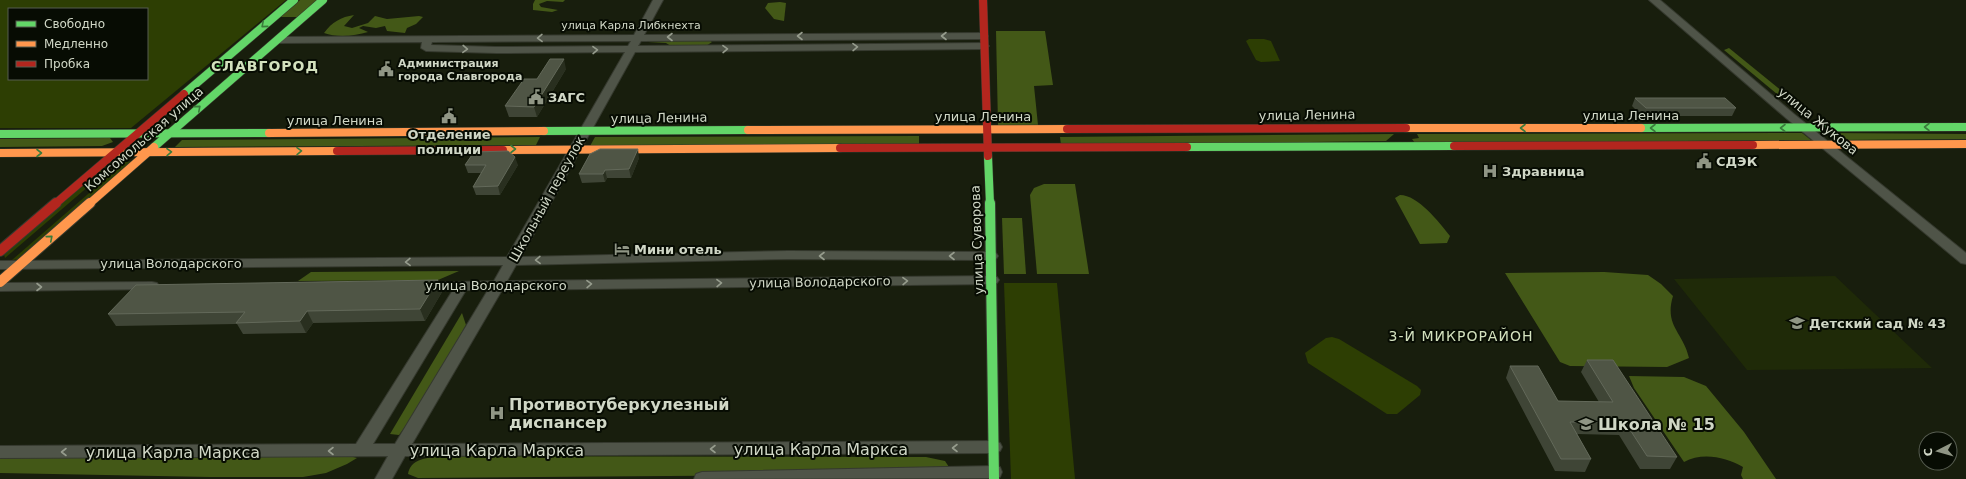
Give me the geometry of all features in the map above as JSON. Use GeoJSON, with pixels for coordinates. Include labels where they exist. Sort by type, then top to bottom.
{"type":"FeatureCollection","features":[{"type":"Feature","properties":{"kind":"street","name":"Комсомольская улица"},"geometry":{"type":"LineString","coordinates":[[0,251],[294,0]]}},
{"type":"Feature","properties":{"kind":"street","name":"Комсомольская улица"},"geometry":{"type":"LineString","coordinates":[[0,282],[323,0]]}},
{"type":"Feature","properties":{"kind":"street","name":"Школьный переулок"},"geometry":{"type":"LineString","coordinates":[[383,479],[401,451],[512,261],[598,110],[658,0]]}},
{"type":"Feature","properties":{"kind":"street","name":"улица Суворова"},"geometry":{"type":"LineString","coordinates":[[983,0],[992,280],[994,476]]}},
{"type":"Feature","properties":{"kind":"street","name":"улица Жукова"},"geometry":{"type":"LineString","coordinates":[[1654,0],[1804,128],[1963,255]]}},
{"type":"Feature","properties":{"kind":"street","name":"улица Карла Либкнехта"},"geometry":{"type":"LineString","coordinates":[[426,43],[637,37],[983,36]]}},
{"type":"Feature","properties":{"kind":"street","name":"улица Карла Либкнехта"},"geometry":{"type":"LineString","coordinates":[[279,40],[630,50],[984,46]]}},
{"type":"Feature","properties":{"kind":"street","name":"улица Ленина"},"geometry":{"type":"LineString","coordinates":[[0,134],[986,129],[1966,127]]}},
{"type":"Feature","properties":{"kind":"street"},"geometry":{"type":"LineString","coordinates":[[1390,128],[1407,146]]}},
{"type":"Feature","properties":{"kind":"street"},"geometry":{"type":"LineString","coordinates":[[0,153],[575,149],[1966,144]]}},
{"type":"Feature","properties":{"kind":"street","name":"улица Володарского"},"geometry":{"type":"LineString","coordinates":[[0,265],[512,261],[788,256],[991,256]]}},
{"type":"Feature","properties":{"kind":"street","name":"улица Володарского"},"geometry":{"type":"LineString","coordinates":[[407,286],[992,280]]}},
{"type":"Feature","properties":{"kind":"street","name":"улица Володарского"},"geometry":{"type":"LineString","coordinates":[[0,287],[164,286]]}},
{"type":"Feature","properties":{"kind":"street"},"geometry":{"type":"LineString","coordinates":[[360,451],[462,286]]}},
{"type":"Feature","properties":{"kind":"street","name":"улица Карла Маркса"},"geometry":{"type":"LineString","coordinates":[[0,452],[994,447]]}},
{"type":"Feature","properties":{"kind":"street","name":"улица Карла Маркса"},"geometry":{"type":"LineString","coordinates":[[702,479],[994,476]]}},
{"type":"Feature","properties":{"kind":"shaded area"},"geometry":{"type":"Polygon","coordinates":[[[0,0],[286,0],[131,128],[0,128],[0,0]]]}},
{"type":"Feature","properties":{"kind":"shaded area"},"geometry":{"type":"Polygon","coordinates":[[[1249,39],[1264,39],[1271,41],[1280,61],[1261,62],[1256,60],[1246,41],[1249,39]]]}},
{"type":"Feature","properties":{"kind":"shaded area"},"geometry":{"type":"Polygon","coordinates":[[[111,161],[118,161],[5,258],[3,251],[111,161]]]}},
{"type":"Feature","properties":{"kind":"shaded area"},"geometry":{"type":"Polygon","coordinates":[[[133,161],[21,259],[12,260],[125,162],[133,161]]]}},
{"type":"Feature","properties":{"kind":"shaded area","name":"Детский сад № 43"},"geometry":{"type":"Polygon","coordinates":[[[1835,276],[1932,368],[1747,370],[1674,279],[1835,276]]]}},
{"type":"Feature","properties":{"kind":"shaded area"},"geometry":{"type":"Polygon","coordinates":[[[1004,283],[1057,283],[1075,479],[1011,479],[1004,283]]]}},
{"type":"Feature","properties":{"kind":"shaded area"},"geometry":{"type":"Polygon","coordinates":[[[1332,337],[1339,339],[1417,386],[1421,390],[1420,395],[1397,414],[1387,414],[1308,363],[1305,353],[1326,338],[1332,337]]]}},
{"type":"Feature","properties":{"kind":"green space"},"geometry":{"type":"Polygon","coordinates":[[[300,0],[318,0],[298,17],[280,17],[300,0]]]}},
{"type":"Feature","properties":{"kind":"green space"},"geometry":{"type":"Polygon","coordinates":[[[535,0],[565,0],[563,2],[547,1],[539,4],[541,7],[558,10],[552,12],[533,10],[535,0]]]}},
{"type":"Feature","properties":{"kind":"green space"},"geometry":{"type":"Polygon","coordinates":[[[768,3],[786,3],[784,21],[774,19],[765,8],[768,3]]]}},
{"type":"Feature","properties":{"kind":"green space"},"geometry":{"type":"Polygon","coordinates":[[[354,15],[344,26],[352,28],[368,23],[375,16],[387,19],[419,16],[423,17],[416,24],[407,28],[405,33],[387,31],[385,26],[376,28],[363,26],[359,28],[368,32],[346,36],[335,36],[324,33],[337,21],[354,15]]]}},
{"type":"Feature","properties":{"kind":"green space"},"geometry":{"type":"Polygon","coordinates":[[[996,31],[1045,31],[1053,85],[1034,86],[1038,125],[998,125],[996,31]]]}},
{"type":"Feature","properties":{"kind":"green space"},"geometry":{"type":"Polygon","coordinates":[[[645,39],[708,39],[712,42],[706,46],[671,46],[666,43],[648,42],[645,39]]]}},
{"type":"Feature","properties":{"kind":"green space"},"geometry":{"type":"Polygon","coordinates":[[[1729,48],[1798,104],[1789,104],[1724,50],[1729,48]]]}},
{"type":"Feature","properties":{"kind":"green space"},"geometry":{"type":"Polygon","coordinates":[[[1802,133],[1811,140],[1415,143],[1412,139],[1419,138],[1417,134],[1802,133]]]}},
{"type":"Feature","properties":{"kind":"green space"},"geometry":{"type":"Polygon","coordinates":[[[1827,133],[1966,134],[1966,139],[1835,140],[1827,133]]]}},
{"type":"Feature","properties":{"kind":"green space"},"geometry":{"type":"Polygon","coordinates":[[[1394,134],[1386,141],[1061,145],[1060,137],[1394,134]]]}},
{"type":"Feature","properties":{"kind":"green space"},"geometry":{"type":"Polygon","coordinates":[[[919,136],[919,144],[590,146],[595,137],[919,136]]]}},
{"type":"Feature","properties":{"kind":"green space"},"geometry":{"type":"Polygon","coordinates":[[[540,137],[536,145],[175,147],[182,140],[540,137]]]}},
{"type":"Feature","properties":{"kind":"green space"},"geometry":{"type":"Polygon","coordinates":[[[110,138],[113,142],[102,146],[0,147],[0,139],[110,138]]]}},
{"type":"Feature","properties":{"kind":"green space"},"geometry":{"type":"Polygon","coordinates":[[[1044,184],[1075,184],[1089,274],[1037,274],[1030,195],[1034,188],[1044,184]]]}},
{"type":"Feature","properties":{"kind":"green space"},"geometry":{"type":"Polygon","coordinates":[[[1400,195],[1414,199],[1428,210],[1450,236],[1447,243],[1420,244],[1395,198],[1400,195]]]}},
{"type":"Feature","properties":{"kind":"green space"},"geometry":{"type":"Polygon","coordinates":[[[1002,218],[1022,218],[1026,274],[1004,274],[1002,218]]]}},
{"type":"Feature","properties":{"kind":"green space"},"geometry":{"type":"Polygon","coordinates":[[[459,271],[438,280],[298,281],[311,272],[459,271]]]}},
{"type":"Feature","properties":{"kind":"green space"},"geometry":{"type":"Polygon","coordinates":[[[1604,272],[1648,275],[1661,284],[1673,296],[1671,315],[1675,328],[1683,342],[1689,358],[1667,367],[1570,366],[1560,362],[1505,273],[1604,272]]]}},
{"type":"Feature","properties":{"kind":"green space"},"geometry":{"type":"Polygon","coordinates":[[[462,313],[466,325],[418,409],[399,435],[390,434],[462,313]]]}},
{"type":"Feature","properties":{"kind":"green space"},"geometry":{"type":"Polygon","coordinates":[[[1629,376],[1684,377],[1706,386],[1744,432],[1776,479],[1743,479],[1741,475],[1743,467],[1722,458],[1698,457],[1684,462],[1634,388],[1629,376]]]}},
{"type":"Feature","properties":{"kind":"green space"},"geometry":{"type":"Polygon","coordinates":[[[0,455],[346,455],[357,458],[326,473],[303,477],[210,477],[0,473],[0,455]]]}},
{"type":"Feature","properties":{"kind":"green space"},"geometry":{"type":"Polygon","coordinates":[[[437,456],[926,457],[945,461],[949,467],[926,474],[418,478],[408,474],[412,465],[419,460],[437,456]]]}},
{"type":"Feature","properties":{"kind":"building"},"geometry":{"type":"Polygon","coordinates":[[[550,59],[564,59],[534,107],[505,106],[524,79],[537,79],[550,59]]]}},
{"type":"Feature","properties":{"kind":"building"},"geometry":{"type":"Polygon","coordinates":[[[1635,98],[1725,98],[1736,108],[1646,108],[1635,98]]]}},
{"type":"Feature","properties":{"kind":"building"},"geometry":{"type":"Polygon","coordinates":[[[600,149],[638,149],[629,169],[605,170],[603,174],[579,174],[590,154],[600,149]]]}},
{"type":"Feature","properties":{"kind":"building"},"geometry":{"type":"Polygon","coordinates":[[[508,151],[515,157],[498,186],[473,187],[486,165],[465,165],[474,152],[508,151]]]}},
{"type":"Feature","properties":{"kind":"building"},"geometry":{"type":"Polygon","coordinates":[[[438,280],[420,309],[307,311],[300,321],[236,323],[245,312],[108,314],[136,285],[438,280]]]}},
{"type":"Feature","properties":{"kind":"building"},"geometry":{"type":"Polygon","coordinates":[[[1587,360],[1613,360],[1677,457],[1647,456],[1625,422],[1570,422],[1591,459],[1561,459],[1510,366],[1538,366],[1558,401],[1613,402],[1587,360]]]}},
{"type":"Feature","properties":{"kind":"traffic: fast"},"geometry":{"type":"LineString","coordinates":[[184,94],[294,0]]}},
{"type":"Feature","properties":{"kind":"traffic: fast"},"geometry":{"type":"LineString","coordinates":[[154,147],[323,0]]}},
{"type":"Feature","properties":{"kind":"traffic: fast"},"geometry":{"type":"LineString","coordinates":[[1641,128],[1966,127]]}},
{"type":"Feature","properties":{"kind":"traffic: fast"},"geometry":{"type":"LineString","coordinates":[[544,131],[748,130]]}},
{"type":"Feature","properties":{"kind":"traffic: fast"},"geometry":{"type":"LineString","coordinates":[[0,134],[269,133]]}},
{"type":"Feature","properties":{"kind":"traffic: fast"},"geometry":{"type":"LineString","coordinates":[[1187,147],[1454,146]]}},
{"type":"Feature","properties":{"kind":"traffic: fast"},"geometry":{"type":"LineString","coordinates":[[988,156],[992,280],[994,479]]}},
{"type":"Feature","properties":{"kind":"traffic: slow"},"geometry":{"type":"LineString","coordinates":[[1406,128],[1641,128]]}},
{"type":"Feature","properties":{"kind":"traffic: slow"},"geometry":{"type":"LineString","coordinates":[[748,130],[1067,129]]}},
{"type":"Feature","properties":{"kind":"traffic: slow"},"geometry":{"type":"LineString","coordinates":[[269,133],[544,131]]}},
{"type":"Feature","properties":{"kind":"traffic: slow"},"geometry":{"type":"LineString","coordinates":[[1753,145],[1966,144]]}},
{"type":"Feature","properties":{"kind":"traffic: slow"},"geometry":{"type":"LineString","coordinates":[[0,282],[154,147]]}},
{"type":"Feature","properties":{"kind":"traffic: slow"},"geometry":{"type":"LineString","coordinates":[[503,150],[840,148]]}},
{"type":"Feature","properties":{"kind":"traffic: slow"},"geometry":{"type":"LineString","coordinates":[[0,153],[337,151]]}},
{"type":"Feature","properties":{"kind":"traffic: jam"},"geometry":{"type":"LineString","coordinates":[[983,0],[988,156]]}},
{"type":"Feature","properties":{"kind":"traffic: jam"},"geometry":{"type":"LineString","coordinates":[[0,251],[184,94]]}},
{"type":"Feature","properties":{"kind":"traffic: jam"},"geometry":{"type":"LineString","coordinates":[[1067,129],[1406,128]]}},
{"type":"Feature","properties":{"kind":"traffic: jam"},"geometry":{"type":"LineString","coordinates":[[1454,146],[1753,145]]}},
{"type":"Feature","properties":{"kind":"traffic: jam"},"geometry":{"type":"LineString","coordinates":[[840,148],[1187,147]]}},
{"type":"Feature","properties":{"kind":"traffic: jam"},"geometry":{"type":"LineString","coordinates":[[337,151],[503,150]]}},
{"type":"Feature","properties":{"kind":"place","name":"Администрация города Славгорода"},"geometry":{"type":"Point","coordinates":[386,69]}},
{"type":"Feature","properties":{"kind":"place","name":"ЗАГС"},"geometry":{"type":"Point","coordinates":[536,97]}},
{"type":"Feature","properties":{"kind":"place","name":"Отделение полиции"},"geometry":{"type":"Point","coordinates":[449,116]}},
{"type":"Feature","properties":{"kind":"place","name":"СДЭК"},"geometry":{"type":"Point","coordinates":[1704,161]}},
{"type":"Feature","properties":{"kind":"place","name":"Здравница"},"geometry":{"type":"Point","coordinates":[1490,171]}},
{"type":"Feature","properties":{"kind":"place","name":"Мини отель"},"geometry":{"type":"Point","coordinates":[622,249]}},
{"type":"Feature","properties":{"kind":"place","name":"Детский сад № 43"},"geometry":{"type":"Point","coordinates":[1797,323]}},
{"type":"Feature","properties":{"kind":"place","name":"Противотуберкулезный диспансер"},"geometry":{"type":"Point","coordinates":[497,413]}},
{"type":"Feature","properties":{"kind":"place","name":"Школа № 15"},"geometry":{"type":"Point","coordinates":[1586,424]}},
{"type":"Feature","properties":{"kind":"district","name":"СЛАВГОРОД"},"geometry":{"type":"Point","coordinates":[265,66]}},
{"type":"Feature","properties":{"kind":"district","name":"3-Й МИКРОРАЙОН"},"geometry":{"type":"Point","coordinates":[1461,336]}}]}
